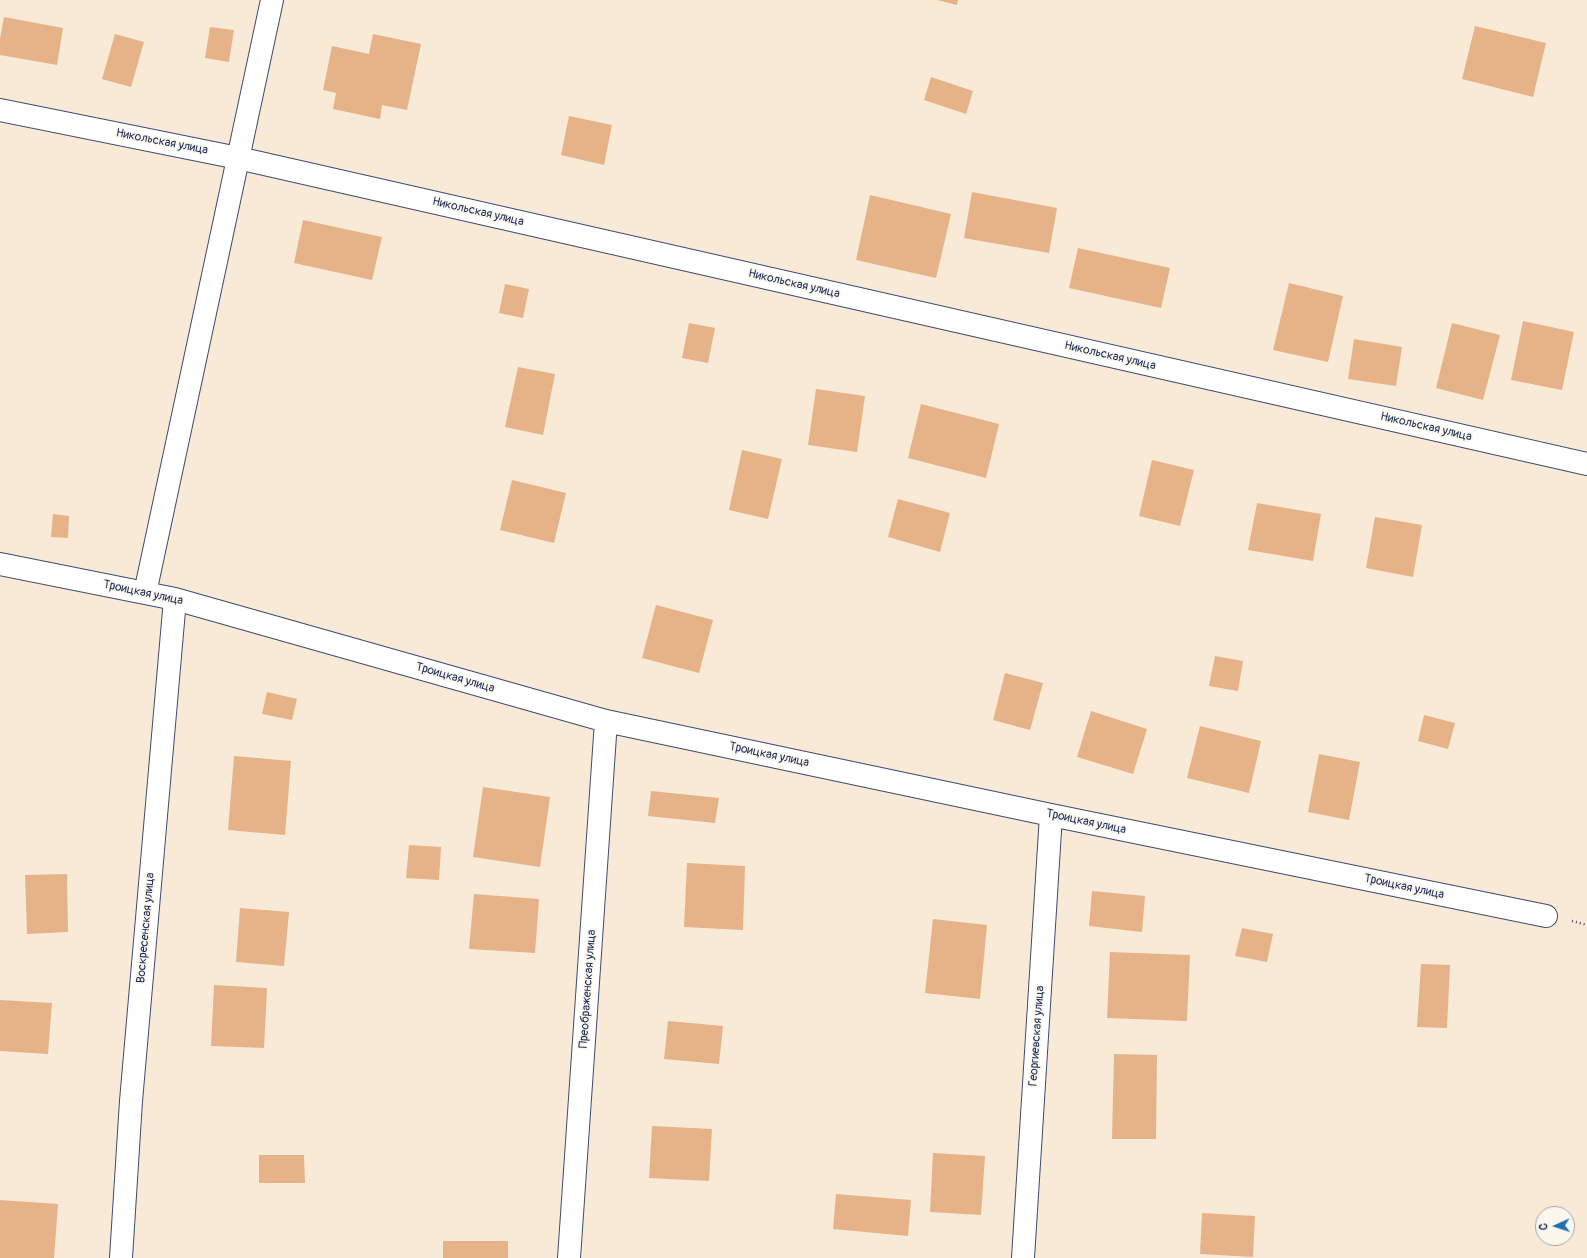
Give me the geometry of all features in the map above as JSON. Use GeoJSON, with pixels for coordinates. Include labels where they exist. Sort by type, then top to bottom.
{"type":"FeatureCollection","features":[{"type":"Feature","properties":{"kind":"street"},"geometry":{"type":"LineString","coordinates":[[145,593],[272,0]]}},
{"type":"Feature","properties":{"kind":"street","name":"Никольская улица"},"geometry":{"type":"LineString","coordinates":[[0,110],[238,158],[1587,464]]}},
{"type":"Feature","properties":{"kind":"street","name":"Троицкая улица"},"geometry":{"type":"LineString","coordinates":[[0,564],[175,599],[606,721],[1051,815],[1546,916]]}},
{"type":"Feature","properties":{"kind":"street","name":"Воскресенская улица"},"geometry":{"type":"LineString","coordinates":[[121,1258],[131,1101],[175,599]]}},
{"type":"Feature","properties":{"kind":"street","name":"Преображенская улица"},"geometry":{"type":"LineString","coordinates":[[569,1258],[606,721]]}},
{"type":"Feature","properties":{"kind":"street","name":"Георгиевская улица"},"geometry":{"type":"LineString","coordinates":[[1023,1258],[1051,815]]}},
{"type":"Feature","properties":{"kind":"building"},"geometry":{"type":"Polygon","coordinates":[[[937,0],[958,0],[957,5],[937,0]]]}},
{"type":"Feature","properties":{"kind":"building"},"geometry":{"type":"Polygon","coordinates":[[[4,17],[63,28],[57,65],[0,55],[0,39],[4,17]]]}},
{"type":"Feature","properties":{"kind":"building"},"geometry":{"type":"Polygon","coordinates":[[[1475,26],[1546,43],[1533,97],[1462,79],[1475,26]]]}},
{"type":"Feature","properties":{"kind":"building"},"geometry":{"type":"Polygon","coordinates":[[[210,27],[234,30],[229,62],[205,58],[210,27]]]}},
{"type":"Feature","properties":{"kind":"building"},"geometry":{"type":"Polygon","coordinates":[[[115,34],[144,42],[131,87],[102,79],[115,34]]]}},
{"type":"Feature","properties":{"kind":"building"},"geometry":{"type":"Polygon","coordinates":[[[373,34],[421,44],[407,110],[382,105],[380,119],[333,109],[336,93],[323,90],[332,46],[369,54],[373,34]]]}},
{"type":"Feature","properties":{"kind":"building"},"geometry":{"type":"Polygon","coordinates":[[[931,77],[973,91],[966,114],[924,100],[931,77]]]}},
{"type":"Feature","properties":{"kind":"building"},"geometry":{"type":"Polygon","coordinates":[[[569,116],[612,125],[604,165],[561,155],[569,116]]]}},
{"type":"Feature","properties":{"kind":"building"},"geometry":{"type":"Polygon","coordinates":[[[972,192],[1057,208],[1049,253],[964,238],[972,192]]]}},
{"type":"Feature","properties":{"kind":"building"},"geometry":{"type":"Polygon","coordinates":[[[870,195],[951,214],[936,278],[856,260],[870,195]]]}},
{"type":"Feature","properties":{"kind":"building"},"geometry":{"type":"Polygon","coordinates":[[[303,220],[382,237],[372,280],[294,263],[303,220]]]}},
{"type":"Feature","properties":{"kind":"building"},"geometry":{"type":"Polygon","coordinates":[[[1078,248],[1170,268],[1161,308],[1069,288],[1078,248]]]}},
{"type":"Feature","properties":{"kind":"building"},"geometry":{"type":"Polygon","coordinates":[[[1289,283],[1343,296],[1328,362],[1273,350],[1289,283]]]}},
{"type":"Feature","properties":{"kind":"building"},"geometry":{"type":"Polygon","coordinates":[[[505,284],[529,289],[523,318],[499,313],[505,284]]]}},
{"type":"Feature","properties":{"kind":"building"},"geometry":{"type":"Polygon","coordinates":[[[1523,321],[1574,332],[1562,390],[1511,380],[1523,321]]]}},
{"type":"Feature","properties":{"kind":"building"},"geometry":{"type":"Polygon","coordinates":[[[689,323],[715,328],[708,363],[682,358],[689,323]]]}},
{"type":"Feature","properties":{"kind":"building"},"geometry":{"type":"Polygon","coordinates":[[[1452,323],[1500,335],[1483,400],[1436,388],[1452,323]]]}},
{"type":"Feature","properties":{"kind":"building"},"geometry":{"type":"Polygon","coordinates":[[[1354,339],[1402,347],[1396,386],[1348,379],[1354,339]]]}},
{"type":"Feature","properties":{"kind":"building"},"geometry":{"type":"Polygon","coordinates":[[[518,367],[555,374],[543,435],[505,427],[518,367]]]}},
{"type":"Feature","properties":{"kind":"building"},"geometry":{"type":"Polygon","coordinates":[[[816,389],[865,396],[857,452],[808,445],[816,389]]]}},
{"type":"Feature","properties":{"kind":"building"},"geometry":{"type":"Polygon","coordinates":[[[921,404],[999,424],[986,478],[908,458],[921,404]]]}},
{"type":"Feature","properties":{"kind":"building"},"geometry":{"type":"Polygon","coordinates":[[[742,450],[782,459],[768,519],[729,510],[742,450]]]}},
{"type":"Feature","properties":{"kind":"building"},"geometry":{"type":"Polygon","coordinates":[[[1152,460],[1194,470],[1180,526],[1139,516],[1152,460]]]}},
{"type":"Feature","properties":{"kind":"building"},"geometry":{"type":"Polygon","coordinates":[[[512,480],[566,493],[554,543],[500,530],[512,480]]]}},
{"type":"Feature","properties":{"kind":"building"},"geometry":{"type":"Polygon","coordinates":[[[898,499],[950,513],[940,552],[888,537],[898,499]]]}},
{"type":"Feature","properties":{"kind":"building"},"geometry":{"type":"Polygon","coordinates":[[[1257,503],[1321,514],[1313,561],[1248,550],[1257,503]]]}},
{"type":"Feature","properties":{"kind":"building"},"geometry":{"type":"Polygon","coordinates":[[[53,514],[69,516],[68,538],[51,537],[53,514]]]}},
{"type":"Feature","properties":{"kind":"building"},"geometry":{"type":"Polygon","coordinates":[[[1375,517],[1422,525],[1413,577],[1366,568],[1375,517]]]}},
{"type":"Feature","properties":{"kind":"building"},"geometry":{"type":"Polygon","coordinates":[[[656,605],[713,620],[699,673],[642,658],[656,605]]]}},
{"type":"Feature","properties":{"kind":"building"},"geometry":{"type":"Polygon","coordinates":[[[1215,656],[1243,661],[1238,691],[1209,686],[1215,656]]]}},
{"type":"Feature","properties":{"kind":"building"},"geometry":{"type":"Polygon","coordinates":[[[1005,673],[1043,683],[1030,730],[993,720],[1005,673]]]}},
{"type":"Feature","properties":{"kind":"building"},"geometry":{"type":"Polygon","coordinates":[[[267,692],[297,699],[292,720],[262,714],[267,692]]]}},
{"type":"Feature","properties":{"kind":"building"},"geometry":{"type":"Polygon","coordinates":[[[1091,711],[1147,729],[1133,774],[1077,757],[1091,711]]]}},
{"type":"Feature","properties":{"kind":"building"},"geometry":{"type":"Polygon","coordinates":[[[1424,715],[1455,723],[1448,749],[1418,741],[1424,715]]]}},
{"type":"Feature","properties":{"kind":"building"},"geometry":{"type":"Polygon","coordinates":[[[1200,726],[1261,741],[1249,793],[1187,778],[1200,726]]]}},
{"type":"Feature","properties":{"kind":"building"},"geometry":{"type":"Polygon","coordinates":[[[1319,754],[1360,762],[1349,820],[1308,812],[1319,754]]]}},
{"type":"Feature","properties":{"kind":"building"},"geometry":{"type":"Polygon","coordinates":[[[234,756],[291,761],[285,835],[228,830],[234,756]]]}},
{"type":"Feature","properties":{"kind":"building"},"geometry":{"type":"Polygon","coordinates":[[[483,787],[550,797],[540,867],[473,857],[483,787]]]}},
{"type":"Feature","properties":{"kind":"building"},"geometry":{"type":"Polygon","coordinates":[[[651,791],[719,798],[715,823],[648,816],[651,791]]]}},
{"type":"Feature","properties":{"kind":"building"},"geometry":{"type":"Polygon","coordinates":[[[409,845],[441,847],[439,880],[406,878],[409,845]]]}},
{"type":"Feature","properties":{"kind":"building"},"geometry":{"type":"Polygon","coordinates":[[[687,863],[745,866],[743,930],[684,927],[687,863]]]}},
{"type":"Feature","properties":{"kind":"building"},"geometry":{"type":"Polygon","coordinates":[[[67,874],[68,932],[27,934],[25,875],[67,874]]]}},
{"type":"Feature","properties":{"kind":"building"},"geometry":{"type":"Polygon","coordinates":[[[1092,891],[1145,896],[1142,932],[1089,926],[1092,891]]]}},
{"type":"Feature","properties":{"kind":"building"},"geometry":{"type":"Polygon","coordinates":[[[474,894],[539,899],[535,953],[469,949],[474,894]]]}},
{"type":"Feature","properties":{"kind":"building"},"geometry":{"type":"Polygon","coordinates":[[[240,908],[289,912],[284,966],[236,962],[240,908]]]}},
{"type":"Feature","properties":{"kind":"building"},"geometry":{"type":"Polygon","coordinates":[[[933,919],[987,925],[980,999],[925,993],[933,919]]]}},
{"type":"Feature","properties":{"kind":"building"},"geometry":{"type":"Polygon","coordinates":[[[1242,928],[1273,934],[1267,962],[1235,956],[1242,928]]]}},
{"type":"Feature","properties":{"kind":"building"},"geometry":{"type":"Polygon","coordinates":[[[1110,952],[1190,955],[1187,1021],[1107,1018],[1110,952]]]}},
{"type":"Feature","properties":{"kind":"building"},"geometry":{"type":"Polygon","coordinates":[[[1421,964],[1450,965],[1447,1028],[1417,1027],[1421,964]]]}},
{"type":"Feature","properties":{"kind":"building"},"geometry":{"type":"Polygon","coordinates":[[[214,985],[267,988],[264,1048],[211,1046],[214,985]]]}},
{"type":"Feature","properties":{"kind":"building"},"geometry":{"type":"Polygon","coordinates":[[[0,1000],[52,1003],[48,1054],[0,1051],[0,1000]]]}},
{"type":"Feature","properties":{"kind":"building"},"geometry":{"type":"Polygon","coordinates":[[[668,1021],[723,1026],[719,1064],[664,1059],[668,1021]]]}},
{"type":"Feature","properties":{"kind":"building"},"geometry":{"type":"Polygon","coordinates":[[[1114,1054],[1157,1055],[1156,1139],[1112,1139],[1114,1054]]]}},
{"type":"Feature","properties":{"kind":"building"},"geometry":{"type":"Polygon","coordinates":[[[652,1126],[712,1129],[709,1181],[649,1178],[652,1126]]]}},
{"type":"Feature","properties":{"kind":"building"},"geometry":{"type":"Polygon","coordinates":[[[933,1153],[985,1156],[981,1215],[930,1212],[933,1153]]]}},
{"type":"Feature","properties":{"kind":"building"},"geometry":{"type":"Polygon","coordinates":[[[259,1155],[304,1155],[305,1183],[259,1183],[259,1155]]]}},
{"type":"Feature","properties":{"kind":"building"},"geometry":{"type":"Polygon","coordinates":[[[836,1194],[911,1200],[908,1236],[833,1229],[836,1194]]]}},
{"type":"Feature","properties":{"kind":"building"},"geometry":{"type":"Polygon","coordinates":[[[0,1200],[58,1204],[54,1258],[0,1258],[0,1200]]]}},
{"type":"Feature","properties":{"kind":"building"},"geometry":{"type":"Polygon","coordinates":[[[1202,1213],[1255,1216],[1253,1257],[1200,1254],[1202,1213]]]}},
{"type":"Feature","properties":{"kind":"building"},"geometry":{"type":"Polygon","coordinates":[[[443,1241],[508,1241],[508,1258],[443,1258],[443,1241]]]}}]}
